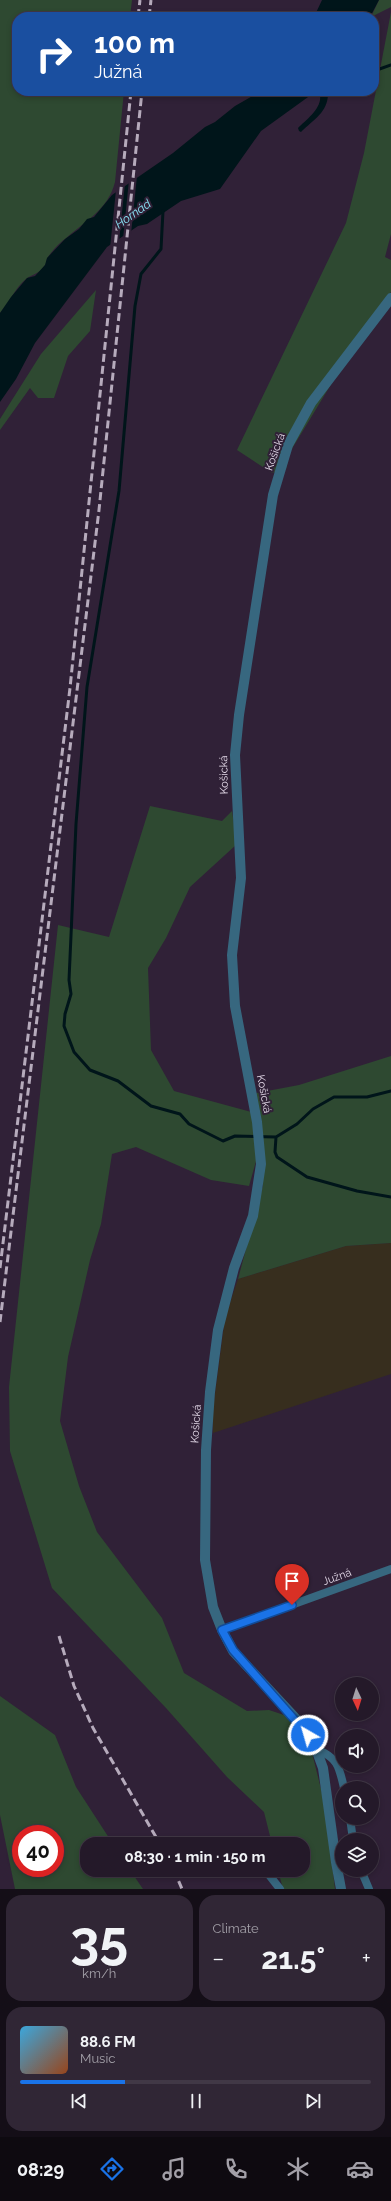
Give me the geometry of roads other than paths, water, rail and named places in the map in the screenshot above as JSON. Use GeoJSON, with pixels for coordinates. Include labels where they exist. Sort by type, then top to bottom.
{"type":"FeatureCollection","features":[{"type":"Feature","properties":{"kind":"street","name":"Košická"},"geometry":{"type":"LineString","coordinates":[[341,1889],[323,1768],[316,1749],[299,1722],[233,1650],[222,1630],[213,1607],[206,1560],[205,1491],[210,1392],[218,1330],[234,1268],[254,1208],[261,1164],[256,1117],[235,1006],[232,955],[241,878],[235,756],[239,715],[273,495],[288,445],[311,403],[391,298]]}},
{"type":"Feature","properties":{"kind":"street","name":"Južná"},"geometry":{"type":"LineString","coordinates":[[222,1630],[391,1569]]}},
{"type":"Feature","properties":{"kind":"street"},"geometry":{"type":"LineString","coordinates":[[316,1749],[331,1755],[337,1763],[342,1781]]}},
{"type":"Feature","properties":{"kind":"street"},"geometry":{"type":"LineString","coordinates":[[271,1877],[280,1889]]}},
{"type":"Feature","properties":{"kind":"street"},"geometry":{"type":"LineString","coordinates":[[364,1877],[369,1889]]}},
{"type":"Feature","properties":{"kind":"water"},"geometry":{"type":"Polygon","coordinates":[[[322,0],[379,0],[373,12],[316,12],[322,0]]]}},
{"type":"Feature","properties":{"kind":"water","name":"Hornád"},"geometry":{"type":"Polygon","coordinates":[[[252,96],[309,96],[261,131],[220,189],[181,201],[147,224],[138,226],[107,247],[35,343],[16,379],[0,402],[0,313],[11,297],[27,278],[35,276],[45,265],[47,258],[65,239],[79,229],[87,219],[94,217],[112,195],[173,153],[205,127],[215,122],[235,106],[252,96]]]}},
{"type":"Feature","properties":{"kind":"water"},"geometry":{"type":"Polygon","coordinates":[[[328,96],[323,110],[301,132],[299,131],[298,128],[314,112],[320,102],[320,97],[328,96]]]}},
{"type":"Feature","properties":{"kind":"waterway"},"geometry":{"type":"LineString","coordinates":[[379,69],[391,65]]}},
{"type":"Feature","properties":{"kind":"waterway"},"geometry":{"type":"LineString","coordinates":[[163,211],[161,249],[141,274],[135,306],[119,491],[87,687],[76,824],[69,980],[71,994],[65,1014],[64,1026],[74,1052],[90,1070],[118,1081],[151,1106],[180,1114],[189,1124],[223,1141],[235,1136],[276,1137],[297,1124],[313,1109],[334,1097],[367,1097],[391,1091]]}},
{"type":"Feature","properties":{"kind":"waterway"},"geometry":{"type":"LineString","coordinates":[[276,1137],[275,1152],[277,1157],[307,1177],[357,1191],[391,1197]]}},
{"type":"Feature","properties":{"kind":"railway"},"geometry":{"type":"LineString","coordinates":[[139,12],[140,0]]}},
{"type":"Feature","properties":{"kind":"railway"},"geometry":{"type":"LineString","coordinates":[[150,12],[151,0]]}},
{"type":"Feature","properties":{"kind":"railway"},"geometry":{"type":"LineString","coordinates":[[0,1268],[70,688],[130,96]]}},
{"type":"Feature","properties":{"kind":"railway"},"geometry":{"type":"LineString","coordinates":[[0,1322],[99,510],[141,96]]}},
{"type":"Feature","properties":{"kind":"railway"},"geometry":{"type":"LineString","coordinates":[[59,1636],[74,1686],[93,1728],[156,1837]]}},
{"type":"Feature","properties":{"kind":"railway"},"geometry":{"type":"LineString","coordinates":[[177,1877],[182,1889]]}}]}
